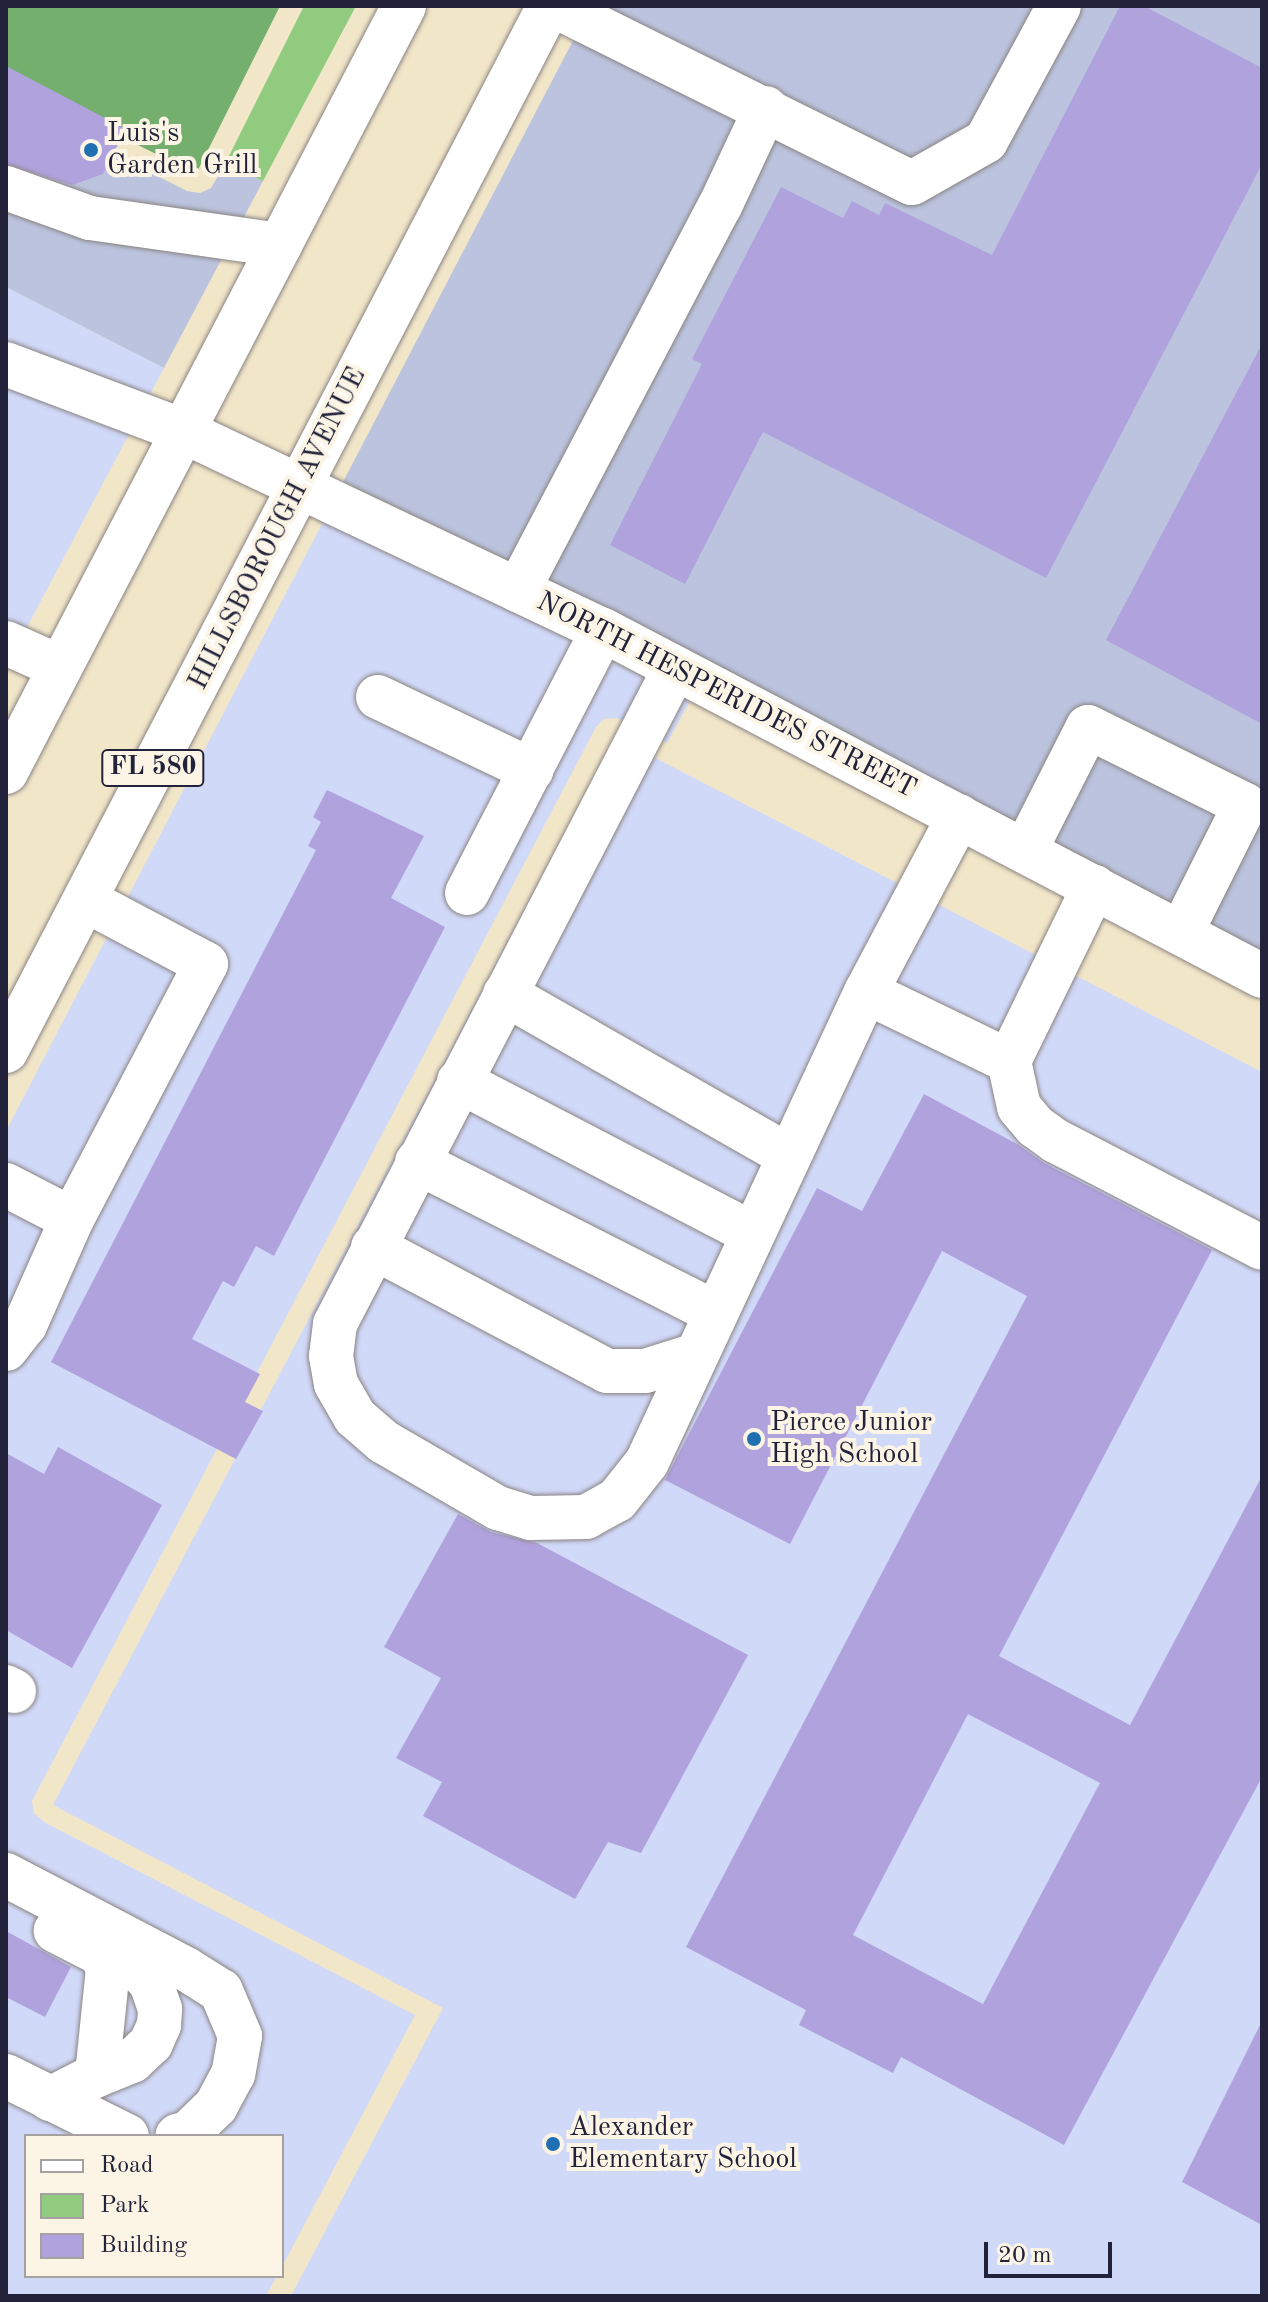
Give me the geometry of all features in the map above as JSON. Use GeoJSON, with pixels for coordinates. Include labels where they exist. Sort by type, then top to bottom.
{"type":"FeatureCollection","features":[{"type":"Feature","properties":{"kind":"main road"},"geometry":{"type":"LineString","coordinates":[[6,772],[404,6]]}},
{"type":"Feature","properties":{"kind":"main road"},"geometry":{"type":"LineString","coordinates":[[552,6],[766,108],[912,183],[986,141],[1059,6]]}},
{"type":"Feature","properties":{"kind":"main road","name":"HILLSBOROUGH AVENUE"},"geometry":{"type":"LineString","coordinates":[[6,1051],[552,6]]}},
{"type":"Feature","properties":{"kind":"main road"},"geometry":{"type":"LineString","coordinates":[[518,590],[720,206],[766,108]]}},
{"type":"Feature","properties":{"kind":"main road"},"geometry":{"type":"LineString","coordinates":[[6,188],[90,218],[280,245]]}},
{"type":"Feature","properties":{"kind":"main road","name":"NORTH HESPERIDES STREET"},"geometry":{"type":"LineString","coordinates":[[9,373],[183,431],[603,630],[1262,976]]}},
{"type":"Feature","properties":{"kind":"main road"},"geometry":{"type":"LineString","coordinates":[[467,893],[603,630]]}},
{"type":"Feature","properties":{"kind":"main road"},"geometry":{"type":"LineString","coordinates":[[6,643],[60,667]]}},
{"type":"Feature","properties":{"kind":"main road"},"geometry":{"type":"LineString","coordinates":[[675,668],[335,1324],[331,1356],[336,1384],[355,1417],[384,1442],[498,1508],[531,1518],[586,1517],[617,1500],[647,1462],[866,992],[959,816]]}},
{"type":"Feature","properties":{"kind":"main road"},"geometry":{"type":"LineString","coordinates":[[378,697],[531,770]]}},
{"type":"Feature","properties":{"kind":"main road"},"geometry":{"type":"LineString","coordinates":[[1025,851],[1088,727],[1245,805],[1181,933]]}},
{"type":"Feature","properties":{"kind":"main road"},"geometry":{"type":"LineString","coordinates":[[1094,887],[1009,1061],[1019,1107],[1035,1126],[1056,1141],[1262,1248]]}},
{"type":"Feature","properties":{"kind":"main road"},"geometry":{"type":"LineString","coordinates":[[6,1349],[25,1325],[72,1219],[206,964],[85,900]]}},
{"type":"Feature","properties":{"kind":"main road"},"geometry":{"type":"LineString","coordinates":[[866,992],[1009,1061]]}},
{"type":"Feature","properties":{"kind":"main road"},"geometry":{"type":"LineString","coordinates":[[505,994],[789,1156]]}},
{"type":"Feature","properties":{"kind":"main road"},"geometry":{"type":"LineString","coordinates":[[459,1081],[753,1234]]}},
{"type":"Feature","properties":{"kind":"main road"},"geometry":{"type":"LineString","coordinates":[[417,1162],[716,1313]]}},
{"type":"Feature","properties":{"kind":"main road"},"geometry":{"type":"LineString","coordinates":[[6,1185],[72,1219]]}},
{"type":"Feature","properties":{"kind":"main road"},"geometry":{"type":"LineString","coordinates":[[373,1247],[607,1371],[645,1371],[696,1355]]}},
{"type":"Feature","properties":{"kind":"main road"},"geometry":{"type":"LineString","coordinates":[[6,1875],[186,1969],[221,1991],[240,2036],[233,2074],[216,2106],[184,2134]]}},
{"type":"Feature","properties":{"kind":"main road"},"geometry":{"type":"LineString","coordinates":[[6,1905],[101,1954],[138,1969],[151,1983],[160,2009],[159,2025],[151,2043],[132,2061],[50,2099]]}},
{"type":"Feature","properties":{"kind":"main road"},"geometry":{"type":"LineString","coordinates":[[97,2075],[108,1968],[101,1954]]}},
{"type":"Feature","properties":{"kind":"main road"},"geometry":{"type":"LineString","coordinates":[[6,2076],[123,2134]]}},
{"type":"Feature","properties":{"kind":"shaded area"},"geometry":{"type":"Polygon","coordinates":[[[591,6],[1262,6],[1262,951],[613,611],[343,482],[591,6]]]}},
{"type":"Feature","properties":{"kind":"shaded area"},"geometry":{"type":"Polygon","coordinates":[[[6,100],[187,191],[200,193],[211,188],[225,164],[263,181],[164,368],[6,287],[6,100]]]}},
{"type":"Feature","properties":{"kind":"shaded area"},"geometry":{"type":"Polygon","coordinates":[[[6,287],[164,368],[6,667],[6,287]]]}},
{"type":"Feature","properties":{"kind":"shaded area"},"geometry":{"type":"Polygon","coordinates":[[[323,522],[593,650],[690,701],[667,743],[617,718],[604,719],[596,727],[32,1801],[34,1813],[44,1822],[415,2015],[284,2263],[284,2134],[24,2134],[24,2278],[276,2278],[266,2296],[6,2296],[6,1131],[323,522]]]}},
{"type":"Feature","properties":{"kind":"shaded area","name":"Pierce Junior High School"},"geometry":{"type":"Polygon","coordinates":[[[615,737],[1262,1072],[1262,2296],[291,2296],[443,2008],[53,1805],[615,737]]]}},
{"type":"Feature","properties":{"kind":"green space"},"geometry":{"type":"Polygon","coordinates":[[[6,6],[280,6],[196,174],[6,79],[6,6]]]}},
{"type":"Feature","properties":{"kind":"green space"},"geometry":{"type":"Polygon","coordinates":[[[304,6],[356,6],[263,181],[225,164],[304,6]]]}},
{"type":"Feature","properties":{"kind":"building"},"geometry":{"type":"Polygon","coordinates":[[[1120,6],[1144,6],[1262,68],[1262,164],[1046,578],[763,432],[685,584],[610,545],[702,364],[692,359],[781,187],[843,218],[852,201],[879,215],[885,203],[992,255],[1120,6]]]}},
{"type":"Feature","properties":{"kind":"building"},"geometry":{"type":"Polygon","coordinates":[[[6,66],[126,129],[103,174],[72,185],[6,164],[6,66]]]}},
{"type":"Feature","properties":{"kind":"building"},"geometry":{"type":"Polygon","coordinates":[[[1262,344],[1262,724],[1106,640],[1262,344]]]}},
{"type":"Feature","properties":{"kind":"building"},"geometry":{"type":"Polygon","coordinates":[[[327,790],[424,836],[391,898],[445,927],[274,1256],[256,1246],[234,1287],[223,1281],[192,1339],[260,1374],[245,1402],[263,1411],[236,1459],[51,1362],[316,850],[308,846],[321,822],[313,817],[327,790]]]}},
{"type":"Feature","properties":{"kind":"building"},"geometry":{"type":"Polygon","coordinates":[[[924,1094],[1017,1144],[1044,1163],[1212,1250],[999,1656],[1130,1725],[1262,1476],[1262,1777],[1064,2145],[901,2057],[893,2073],[799,2025],[806,2010],[686,1947],[1027,1296],[942,1251],[790,1544],[665,1480],[817,1188],[862,1211],[924,1094]],[[968,1714],[853,1935],[983,2004],[1100,1783],[968,1714]]]}},
{"type":"Feature","properties":{"kind":"building"},"geometry":{"type":"Polygon","coordinates":[[[58,1447],[162,1505],[72,1668],[6,1630],[6,1453],[44,1474],[58,1447]]]}},
{"type":"Feature","properties":{"kind":"building"},"geometry":{"type":"Polygon","coordinates":[[[458,1514],[491,1532],[537,1543],[748,1655],[641,1853],[608,1842],[575,1899],[423,1816],[442,1782],[396,1758],[441,1678],[384,1647],[458,1514]]]}},
{"type":"Feature","properties":{"kind":"building"},"geometry":{"type":"Polygon","coordinates":[[[6,1931],[71,1967],[45,2017],[6,1997],[6,1931]]]}},
{"type":"Feature","properties":{"kind":"building"},"geometry":{"type":"Polygon","coordinates":[[[1262,2021],[1262,2225],[1182,2182],[1262,2021]]]}},
{"type":"Feature","properties":{"kind":"place","name":"Luis's Garden Grill"},"geometry":{"type":"Point","coordinates":[91,150]}},
{"type":"Feature","properties":{"kind":"place","name":"Pierce Junior High School"},"geometry":{"type":"Point","coordinates":[754,1439]}},
{"type":"Feature","properties":{"kind":"place","name":"Alexander Elementary School"},"geometry":{"type":"Point","coordinates":[553,2144]}}]}
